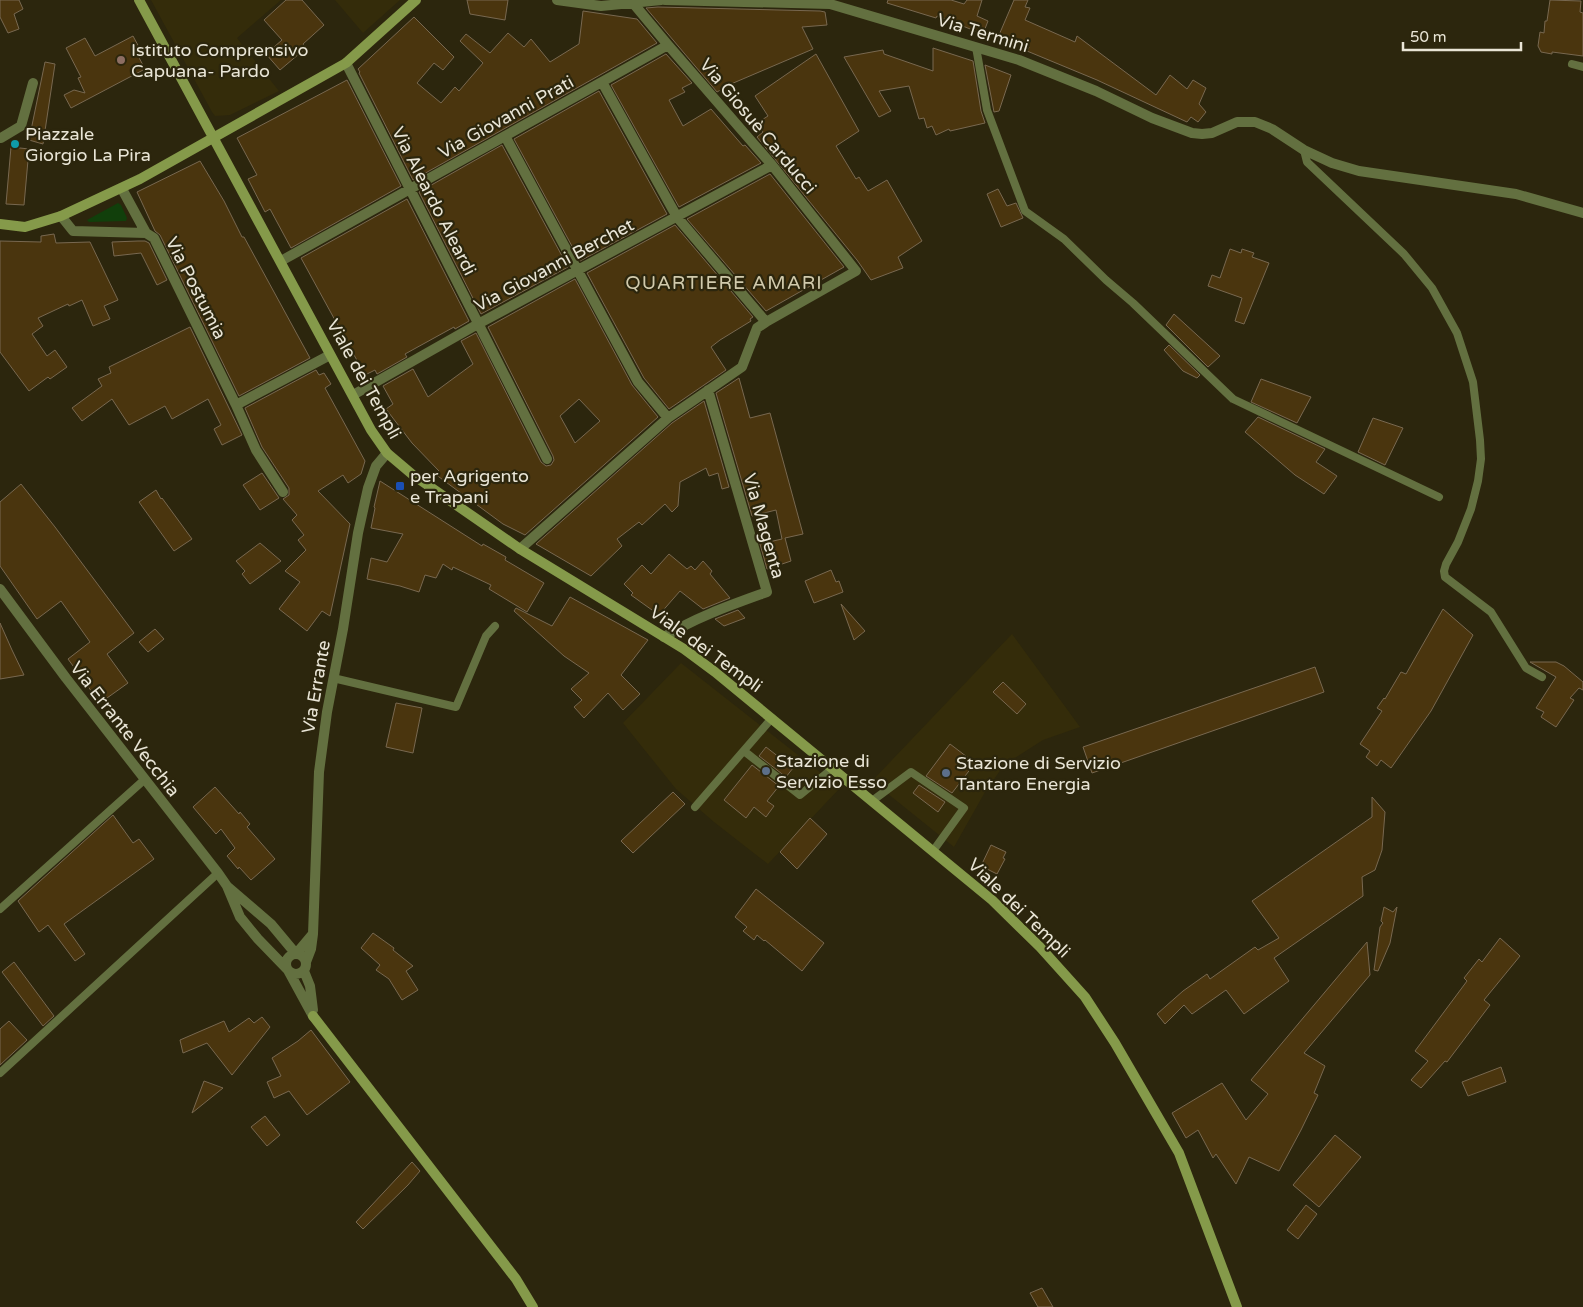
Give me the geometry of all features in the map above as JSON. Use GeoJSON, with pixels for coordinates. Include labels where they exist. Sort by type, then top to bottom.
{"type":"FeatureCollection","features":[{"type":"Feature","properties":{"kind":"main road","name":"Viale dei Templi"},"geometry":{"type":"LineString","coordinates":[[138,0],[371,430],[387,453],[413,475],[520,549],[684,649],[715,672],[992,900],[1040,947],[1090,1004],[1130,1067],[1179,1153],[1237,1307]]}},
{"type":"Feature","properties":{"kind":"main road"},"geometry":{"type":"LineString","coordinates":[[0,224],[25,227],[62,216],[122,188],[346,63],[416,0]]}},
{"type":"Feature","properties":{"kind":"main road"},"geometry":{"type":"LineString","coordinates":[[313,1016],[510,1272],[533,1307]]}},
{"type":"Feature","properties":{"kind":"street","name":"Via Termini"},"geometry":{"type":"LineString","coordinates":[[557,0],[601,6],[663,0],[830,4],[1019,60],[1096,91],[1152,118],[1192,133],[1212,133],[1237,122],[1255,122],[1304,150]]}},
{"type":"Feature","properties":{"kind":"street","name":"Via Giosuè Carducci"},"geometry":{"type":"LineString","coordinates":[[633,3],[772,165],[856,271],[766,322]]}},
{"type":"Feature","properties":{"kind":"street","name":"Via Giovanni Prati"},"geometry":{"type":"LineString","coordinates":[[281,261],[668,46]]}},
{"type":"Feature","properties":{"kind":"street","name":"Via Aleardo Aleardi"},"geometry":{"type":"LineString","coordinates":[[346,63],[547,459]]}},
{"type":"Feature","properties":{"kind":"street"},"geometry":{"type":"LineString","coordinates":[[520,549],[668,418],[742,367],[758,328],[766,322],[677,217],[602,82]]}},
{"type":"Feature","properties":{"kind":"street"},"geometry":{"type":"LineString","coordinates":[[0,150],[1,138],[21,126],[32,84]]}},
{"type":"Feature","properties":{"kind":"street"},"geometry":{"type":"LineString","coordinates":[[505,136],[638,382],[668,418]]}},
{"type":"Feature","properties":{"kind":"street"},"geometry":{"type":"LineString","coordinates":[[1304,150],[1332,163],[1359,171],[1516,194],[1583,213]]}},
{"type":"Feature","properties":{"kind":"street","name":"Via Giovanni Berchet"},"geometry":{"type":"LineString","coordinates":[[353,395],[478,324],[772,165]]}},
{"type":"Feature","properties":{"kind":"street","name":"Via Postumia"},"geometry":{"type":"LineString","coordinates":[[122,188],[146,232],[154,238],[256,450],[283,492]]}},
{"type":"Feature","properties":{"kind":"street"},"geometry":{"type":"LineString","coordinates":[[62,216],[73,231],[146,232]]}},
{"type":"Feature","properties":{"kind":"street"},"geometry":{"type":"LineString","coordinates":[[236,405],[330,355]]}},
{"type":"Feature","properties":{"kind":"street","name":"Via Magenta"},"geometry":{"type":"LineString","coordinates":[[664,637],[682,626],[732,604],[767,592],[708,390]]}},
{"type":"Feature","properties":{"kind":"street","name":"Via Errante"},"geometry":{"type":"LineString","coordinates":[[305,966],[311,950],[313,934],[319,772],[333,678],[343,629],[358,533],[368,488],[376,466],[387,453]]}},
{"type":"Feature","properties":{"kind":"street","name":"Via Errante Vecchia"},"geometry":{"type":"LineString","coordinates":[[0,589],[66,678],[227,886]]}},
{"type":"Feature","properties":{"kind":"street"},"geometry":{"type":"LineString","coordinates":[[227,886],[271,924],[296,954]]}},
{"type":"Feature","properties":{"kind":"street"},"geometry":{"type":"LineString","coordinates":[[227,886],[240,917],[288,970],[299,974],[305,966]]}},
{"type":"Feature","properties":{"kind":"street"},"geometry":{"type":"LineString","coordinates":[[296,954],[313,934]]}},
{"type":"Feature","properties":{"kind":"street"},"geometry":{"type":"LineString","coordinates":[[296,954],[302,955],[310,986],[313,1016],[286,966],[288,958],[296,954]]}},
{"type":"Feature","properties":{"kind":"lane"},"geometry":{"type":"LineString","coordinates":[[976,47],[987,110],[1025,211],[1064,239],[1233,399],[1439,496]]}},
{"type":"Feature","properties":{"kind":"lane"},"geometry":{"type":"LineString","coordinates":[[1572,64],[1583,67]]}},
{"type":"Feature","properties":{"kind":"lane"},"geometry":{"type":"LineString","coordinates":[[1304,150],[1308,162],[1404,254],[1432,288],[1457,333],[1473,382],[1481,458],[1478,481],[1471,508],[1458,542],[1446,564],[1445,577],[1491,612],[1526,668],[1542,677]]}},
{"type":"Feature","properties":{"kind":"lane"},"geometry":{"type":"LineString","coordinates":[[333,678],[456,707],[486,636],[495,626]]}},
{"type":"Feature","properties":{"kind":"lane"},"geometry":{"type":"LineString","coordinates":[[695,807],[772,718]]}},
{"type":"Feature","properties":{"kind":"lane"},"geometry":{"type":"LineString","coordinates":[[744,751],[800,796],[833,768]]}},
{"type":"Feature","properties":{"kind":"lane"},"geometry":{"type":"LineString","coordinates":[[872,801],[911,772],[964,808],[933,851]]}},
{"type":"Feature","properties":{"kind":"lane"},"geometry":{"type":"LineString","coordinates":[[0,909],[144,780]]}},
{"type":"Feature","properties":{"kind":"lane"},"geometry":{"type":"LineString","coordinates":[[0,1073],[218,873]]}},
{"type":"Feature","properties":{"kind":"shaded area"},"geometry":{"type":"Polygon","coordinates":[[[151,0],[281,0],[237,38],[279,91],[230,115],[215,116],[151,0]]]}},
{"type":"Feature","properties":{"kind":"shaded area"},"geometry":{"type":"Polygon","coordinates":[[[335,0],[400,0],[363,33],[335,0]]]}},
{"type":"Feature","properties":{"kind":"shaded area"},"geometry":{"type":"Polygon","coordinates":[[[1012,634],[1080,727],[1043,740],[1004,765],[985,792],[954,847],[872,781],[1012,634]]]}},
{"type":"Feature","properties":{"kind":"shaded area"},"geometry":{"type":"Polygon","coordinates":[[[681,663],[840,788],[768,864],[714,822],[676,789],[623,723],[681,663]]]}},
{"type":"Feature","properties":{"kind":"green space"},"geometry":{"type":"Polygon","coordinates":[[[118,203],[121,205],[127,218],[126,221],[89,222],[87,220],[118,203]]]}},
{"type":"Feature","properties":{"kind":"building"},"geometry":{"type":"Polygon","coordinates":[[[0,0],[19,0],[23,9],[14,14],[19,29],[8,33],[0,17],[0,0]]]}},
{"type":"Feature","properties":{"kind":"building"},"geometry":{"type":"Polygon","coordinates":[[[286,0],[302,0],[324,25],[303,44],[306,48],[280,70],[266,54],[282,40],[264,20],[286,0]]]}},
{"type":"Feature","properties":{"kind":"building"},"geometry":{"type":"Polygon","coordinates":[[[467,0],[508,0],[505,20],[470,14],[467,0]]]}},
{"type":"Feature","properties":{"kind":"building"},"geometry":{"type":"Polygon","coordinates":[[[888,0],[951,0],[964,4],[967,0],[982,0],[977,16],[988,21],[983,34],[937,16],[936,18],[887,3],[888,0]]]}},
{"type":"Feature","properties":{"kind":"building"},"geometry":{"type":"Polygon","coordinates":[[[1014,0],[1028,0],[1025,7],[1030,8],[1025,20],[1075,42],[1077,36],[1156,95],[1170,75],[1187,89],[1193,80],[1206,88],[1199,104],[1206,112],[1198,122],[1191,117],[1187,122],[1097,80],[1027,51],[1029,47],[999,35],[1014,0]]]}},
{"type":"Feature","properties":{"kind":"building"},"geometry":{"type":"Polygon","coordinates":[[[1550,0],[1581,1],[1580,12],[1583,13],[1583,56],[1541,52],[1538,46],[1540,32],[1544,33],[1550,0]]]}},
{"type":"Feature","properties":{"kind":"building"},"geometry":{"type":"Polygon","coordinates":[[[646,8],[820,11],[825,12],[827,25],[802,27],[813,49],[731,84],[717,92],[646,8]]]}},
{"type":"Feature","properties":{"kind":"building"},"geometry":{"type":"Polygon","coordinates":[[[583,11],[637,19],[657,43],[413,180],[358,69],[414,17],[454,57],[443,70],[434,63],[417,83],[441,103],[455,87],[459,91],[483,63],[460,41],[466,34],[490,53],[508,33],[524,47],[531,39],[550,62],[579,44],[583,11]]]}},
{"type":"Feature","properties":{"kind":"building"},"geometry":{"type":"Polygon","coordinates":[[[133,36],[140,49],[136,52],[145,69],[71,108],[64,95],[74,90],[85,93],[78,78],[81,77],[66,48],[85,38],[95,56],[133,36]]]}},
{"type":"Feature","properties":{"kind":"building"},"geometry":{"type":"Polygon","coordinates":[[[933,48],[973,61],[981,111],[985,123],[950,131],[949,129],[936,135],[932,126],[927,128],[924,118],[919,119],[909,86],[879,91],[891,111],[879,117],[844,57],[883,50],[884,54],[933,71],[933,48]]]}},
{"type":"Feature","properties":{"kind":"building"},"geometry":{"type":"Polygon","coordinates":[[[666,54],[692,83],[682,88],[685,92],[669,100],[683,126],[711,109],[743,146],[745,145],[761,163],[679,207],[611,85],[666,54]]]}},
{"type":"Feature","properties":{"kind":"building"},"geometry":{"type":"Polygon","coordinates":[[[816,54],[859,131],[836,146],[856,179],[859,177],[868,191],[887,180],[922,241],[898,257],[903,268],[871,280],[857,260],[757,137],[763,132],[757,123],[768,116],[755,96],[816,54]]]}},
{"type":"Feature","properties":{"kind":"building"},"geometry":{"type":"Polygon","coordinates":[[[45,62],[55,64],[43,144],[29,140],[45,62]]]}},
{"type":"Feature","properties":{"kind":"building"},"geometry":{"type":"Polygon","coordinates":[[[985,65],[1011,75],[999,111],[994,112],[985,65]]]}},
{"type":"Feature","properties":{"kind":"building"},"geometry":{"type":"Polygon","coordinates":[[[347,80],[401,186],[291,248],[270,209],[265,212],[248,179],[257,175],[237,138],[347,80]]]}},
{"type":"Feature","properties":{"kind":"building"},"geometry":{"type":"Polygon","coordinates":[[[599,91],[667,214],[580,261],[514,139],[599,91]]]}},
{"type":"Feature","properties":{"kind":"building"},"geometry":{"type":"Polygon","coordinates":[[[502,145],[568,267],[481,314],[419,192],[502,145]]]}},
{"type":"Feature","properties":{"kind":"building"},"geometry":{"type":"Polygon","coordinates":[[[11,147],[29,149],[24,205],[6,204],[11,147]]]}},
{"type":"Feature","properties":{"kind":"building"},"geometry":{"type":"Polygon","coordinates":[[[200,161],[310,358],[239,396],[137,192],[200,161]]]}},
{"type":"Feature","properties":{"kind":"building"},"geometry":{"type":"Polygon","coordinates":[[[770,174],[844,267],[766,311],[687,219],[770,174]]]}},
{"type":"Feature","properties":{"kind":"building"},"geometry":{"type":"Polygon","coordinates":[[[998,189],[1007,206],[1016,203],[1023,218],[1001,227],[987,194],[998,189]]]}},
{"type":"Feature","properties":{"kind":"building"},"geometry":{"type":"Polygon","coordinates":[[[407,199],[469,321],[455,329],[454,327],[405,354],[407,357],[377,374],[375,370],[365,375],[301,258],[407,199]]]}},
{"type":"Feature","properties":{"kind":"building"},"geometry":{"type":"Polygon","coordinates":[[[675,225],[753,317],[750,319],[751,321],[711,347],[726,370],[669,409],[644,378],[587,273],[675,225]]]}},
{"type":"Feature","properties":{"kind":"building"},"geometry":{"type":"Polygon","coordinates":[[[54,234],[56,243],[90,242],[118,300],[104,306],[110,319],[93,326],[82,300],[69,306],[68,304],[38,318],[43,326],[32,334],[47,356],[55,350],[67,367],[50,379],[48,377],[29,391],[0,352],[0,241],[41,242],[41,236],[54,234]]]}},
{"type":"Feature","properties":{"kind":"building"},"geometry":{"type":"Polygon","coordinates":[[[145,241],[149,243],[167,280],[157,285],[141,253],[114,256],[112,242],[145,241]]]}},
{"type":"Feature","properties":{"kind":"building"},"geometry":{"type":"Polygon","coordinates":[[[1230,249],[1241,253],[1242,249],[1254,253],[1252,257],[1269,263],[1244,324],[1235,321],[1242,298],[1208,286],[1212,275],[1220,278],[1230,249]]]}},
{"type":"Feature","properties":{"kind":"building"},"geometry":{"type":"Polygon","coordinates":[[[575,279],[632,385],[658,417],[525,535],[503,524],[435,474],[439,471],[412,443],[386,409],[393,404],[383,386],[413,369],[428,397],[473,364],[461,341],[476,333],[541,462],[546,466],[551,465],[554,460],[553,456],[488,327],[575,279]],[[579,399],[560,416],[575,443],[600,421],[579,399]]]}},
{"type":"Feature","properties":{"kind":"building"},"geometry":{"type":"Polygon","coordinates":[[[1174,314],[1220,356],[1208,367],[1166,325],[1174,314]]]}},
{"type":"Feature","properties":{"kind":"building"},"geometry":{"type":"Polygon","coordinates":[[[190,327],[242,435],[222,445],[214,429],[221,425],[208,399],[172,419],[165,406],[129,425],[112,399],[82,421],[72,408],[102,386],[98,379],[111,373],[109,367],[190,327]]]}},
{"type":"Feature","properties":{"kind":"building"},"geometry":{"type":"Polygon","coordinates":[[[1169,345],[1200,375],[1197,378],[1183,371],[1164,350],[1169,345]]]}},
{"type":"Feature","properties":{"kind":"building"},"geometry":{"type":"Polygon","coordinates":[[[316,370],[319,375],[324,373],[331,384],[325,388],[365,461],[361,474],[348,483],[343,475],[318,491],[350,524],[330,616],[322,611],[307,631],[279,609],[300,582],[285,571],[306,550],[298,540],[304,535],[292,520],[297,515],[283,499],[289,495],[289,488],[262,447],[245,408],[316,370]]]}},
{"type":"Feature","properties":{"kind":"building"},"geometry":{"type":"Polygon","coordinates":[[[739,378],[750,418],[770,413],[803,534],[785,538],[791,561],[767,569],[760,544],[782,539],[776,510],[752,516],[716,393],[739,378]]]}},
{"type":"Feature","properties":{"kind":"building"},"geometry":{"type":"Polygon","coordinates":[[[1261,379],[1311,397],[1297,423],[1251,402],[1261,379]]]}},
{"type":"Feature","properties":{"kind":"building"},"geometry":{"type":"Polygon","coordinates":[[[704,401],[729,487],[722,489],[718,473],[709,476],[706,468],[680,482],[678,506],[672,512],[665,504],[642,525],[639,522],[617,539],[622,546],[591,576],[536,544],[672,423],[704,401]]]}},
{"type":"Feature","properties":{"kind":"building"},"geometry":{"type":"Polygon","coordinates":[[[1258,417],[1325,449],[1316,462],[1337,476],[1324,494],[1295,475],[1245,432],[1258,417]]]}},
{"type":"Feature","properties":{"kind":"building"},"geometry":{"type":"Polygon","coordinates":[[[1373,418],[1403,428],[1385,465],[1358,452],[1373,418]]]}},
{"type":"Feature","properties":{"kind":"building"},"geometry":{"type":"Polygon","coordinates":[[[262,473],[279,498],[260,510],[243,485],[262,473]]]}},
{"type":"Feature","properties":{"kind":"building"},"geometry":{"type":"Polygon","coordinates":[[[380,481],[482,546],[483,544],[506,557],[505,560],[544,583],[527,612],[489,589],[491,585],[453,567],[452,570],[443,564],[436,578],[425,575],[419,592],[367,579],[371,558],[387,562],[403,534],[371,528],[380,481]]]}},
{"type":"Feature","properties":{"kind":"building"},"geometry":{"type":"Polygon","coordinates":[[[21,484],[134,633],[107,654],[128,683],[100,703],[68,659],[90,642],[61,601],[37,619],[0,566],[0,502],[21,484]]]}},
{"type":"Feature","properties":{"kind":"building"},"geometry":{"type":"Polygon","coordinates":[[[156,490],[192,539],[174,551],[139,502],[156,490]]]}},
{"type":"Feature","properties":{"kind":"building"},"geometry":{"type":"Polygon","coordinates":[[[260,543],[281,561],[250,584],[242,574],[245,571],[236,561],[260,543]]]}},
{"type":"Feature","properties":{"kind":"building"},"geometry":{"type":"Polygon","coordinates":[[[669,554],[687,569],[691,566],[695,570],[703,561],[712,571],[710,574],[730,598],[703,609],[680,591],[659,615],[631,595],[633,593],[624,584],[642,565],[651,574],[669,554]]]}},
{"type":"Feature","properties":{"kind":"building"},"geometry":{"type":"Polygon","coordinates":[[[831,570],[836,582],[839,581],[843,592],[814,603],[805,581],[831,570]]]}},
{"type":"Feature","properties":{"kind":"building"},"geometry":{"type":"Polygon","coordinates":[[[570,597],[648,640],[621,675],[640,694],[623,710],[608,693],[584,718],[574,707],[582,700],[571,689],[589,673],[564,656],[514,611],[516,608],[552,626],[570,597]]]}},
{"type":"Feature","properties":{"kind":"building"},"geometry":{"type":"Polygon","coordinates":[[[841,604],[865,631],[854,640],[841,604]]]}},
{"type":"Feature","properties":{"kind":"building"},"geometry":{"type":"Polygon","coordinates":[[[1443,609],[1473,635],[1431,711],[1391,768],[1381,760],[1377,766],[1366,757],[1370,751],[1360,744],[1382,711],[1377,708],[1385,699],[1401,672],[1406,674],[1443,609]]]}},
{"type":"Feature","properties":{"kind":"building"},"geometry":{"type":"Polygon","coordinates":[[[738,610],[745,618],[724,626],[715,619],[738,610]]]}},
{"type":"Feature","properties":{"kind":"building"},"geometry":{"type":"Polygon","coordinates":[[[0,623],[12,650],[24,675],[0,679],[0,623]]]}},
{"type":"Feature","properties":{"kind":"building"},"geometry":{"type":"Polygon","coordinates":[[[155,629],[164,639],[148,652],[139,642],[155,629]]]}},
{"type":"Feature","properties":{"kind":"building"},"geometry":{"type":"Polygon","coordinates":[[[1530,662],[1556,662],[1564,666],[1583,682],[1583,690],[1579,688],[1570,698],[1574,700],[1556,727],[1541,717],[1544,712],[1536,708],[1556,677],[1530,662]]]}},
{"type":"Feature","properties":{"kind":"building"},"geometry":{"type":"Polygon","coordinates":[[[1315,667],[1324,692],[1092,773],[1083,747],[1315,667]]]}},
{"type":"Feature","properties":{"kind":"building"},"geometry":{"type":"Polygon","coordinates":[[[1003,682],[1026,704],[1017,714],[993,692],[1003,682]]]}},
{"type":"Feature","properties":{"kind":"building"},"geometry":{"type":"Polygon","coordinates":[[[396,703],[422,708],[413,753],[386,747],[396,703]]]}},
{"type":"Feature","properties":{"kind":"building"},"geometry":{"type":"Polygon","coordinates":[[[950,744],[975,763],[952,793],[926,776],[950,744]]]}},
{"type":"Feature","properties":{"kind":"building"},"geometry":{"type":"Polygon","coordinates":[[[766,747],[793,768],[786,777],[759,756],[766,747]]]}},
{"type":"Feature","properties":{"kind":"building"},"geometry":{"type":"Polygon","coordinates":[[[752,765],[779,786],[767,801],[774,806],[766,817],[754,807],[746,818],[724,800],[752,765]]]}},
{"type":"Feature","properties":{"kind":"building"},"geometry":{"type":"Polygon","coordinates":[[[919,785],[945,802],[938,812],[913,793],[919,785]]]}},
{"type":"Feature","properties":{"kind":"building"},"geometry":{"type":"Polygon","coordinates":[[[215,787],[250,824],[247,827],[275,859],[251,880],[227,856],[235,848],[221,829],[216,834],[193,807],[215,787]]]}},
{"type":"Feature","properties":{"kind":"building"},"geometry":{"type":"Polygon","coordinates":[[[673,792],[685,804],[633,853],[621,841],[673,792]]]}},
{"type":"Feature","properties":{"kind":"building"},"geometry":{"type":"Polygon","coordinates":[[[1372,797],[1385,812],[1382,850],[1375,870],[1362,877],[1363,896],[1274,958],[1289,981],[1244,1014],[1226,990],[1192,1014],[1184,1005],[1165,1024],[1157,1014],[1183,991],[1207,974],[1210,979],[1255,947],[1258,950],[1279,938],[1252,901],[1372,817],[1372,797]]]}},
{"type":"Feature","properties":{"kind":"building"},"geometry":{"type":"Polygon","coordinates":[[[113,815],[133,843],[139,839],[154,859],[64,924],[85,954],[75,961],[48,925],[39,932],[18,901],[113,815]]]}},
{"type":"Feature","properties":{"kind":"building"},"geometry":{"type":"Polygon","coordinates":[[[810,818],[827,834],[797,869],[780,852],[810,818]]]}},
{"type":"Feature","properties":{"kind":"building"},"geometry":{"type":"Polygon","coordinates":[[[991,845],[1006,852],[1003,858],[1005,859],[997,874],[981,866],[991,845]]]}},
{"type":"Feature","properties":{"kind":"building"},"geometry":{"type":"Polygon","coordinates":[[[756,889],[824,943],[802,971],[765,940],[757,935],[754,940],[743,931],[747,927],[735,917],[756,889]]]}},
{"type":"Feature","properties":{"kind":"building"},"geometry":{"type":"Polygon","coordinates":[[[1384,907],[1393,912],[1397,907],[1390,943],[1378,971],[1374,970],[1380,927],[1383,923],[1381,921],[1384,907]]]}},
{"type":"Feature","properties":{"kind":"building"},"geometry":{"type":"Polygon","coordinates":[[[373,933],[394,948],[393,950],[413,966],[406,971],[418,990],[402,1000],[389,979],[376,970],[380,965],[361,948],[373,933]]]}},
{"type":"Feature","properties":{"kind":"building"},"geometry":{"type":"Polygon","coordinates":[[[1500,938],[1520,956],[1484,1000],[1490,1005],[1447,1062],[1445,1061],[1421,1088],[1411,1080],[1428,1061],[1415,1051],[1467,981],[1464,978],[1479,959],[1482,962],[1500,938]]]}},
{"type":"Feature","properties":{"kind":"building"},"geometry":{"type":"Polygon","coordinates":[[[1367,942],[1370,975],[1304,1053],[1325,1066],[1314,1093],[1318,1095],[1279,1171],[1249,1157],[1236,1184],[1216,1154],[1213,1158],[1198,1130],[1186,1138],[1172,1113],[1222,1083],[1246,1120],[1268,1094],[1251,1080],[1367,942]]]}},
{"type":"Feature","properties":{"kind":"building"},"geometry":{"type":"Polygon","coordinates":[[[14,962],[54,1016],[43,1026],[2,972],[14,962]]]}},
{"type":"Feature","properties":{"kind":"building"},"geometry":{"type":"Polygon","coordinates":[[[262,1017],[270,1027],[232,1075],[207,1043],[183,1053],[180,1040],[224,1021],[229,1032],[249,1018],[254,1023],[262,1017]]]}},
{"type":"Feature","properties":{"kind":"building"},"geometry":{"type":"Polygon","coordinates":[[[9,1021],[27,1040],[0,1065],[0,1029],[9,1021]]]}},
{"type":"Feature","properties":{"kind":"building"},"geometry":{"type":"Polygon","coordinates":[[[311,1030],[350,1082],[307,1115],[289,1091],[274,1098],[267,1082],[281,1076],[272,1058],[311,1030]]]}},
{"type":"Feature","properties":{"kind":"building"},"geometry":{"type":"Polygon","coordinates":[[[1501,1067],[1506,1082],[1468,1096],[1462,1082],[1501,1067]]]}},
{"type":"Feature","properties":{"kind":"building"},"geometry":{"type":"Polygon","coordinates":[[[204,1081],[223,1088],[192,1113],[204,1081]]]}},
{"type":"Feature","properties":{"kind":"building"},"geometry":{"type":"Polygon","coordinates":[[[265,1116],[280,1135],[267,1146],[251,1127],[265,1116]]]}},
{"type":"Feature","properties":{"kind":"building"},"geometry":{"type":"Polygon","coordinates":[[[1335,1135],[1361,1157],[1319,1207],[1293,1185],[1335,1135]]]}},
{"type":"Feature","properties":{"kind":"building"},"geometry":{"type":"Polygon","coordinates":[[[412,1162],[420,1171],[363,1229],[356,1222],[412,1162]]]}},
{"type":"Feature","properties":{"kind":"building"},"geometry":{"type":"Polygon","coordinates":[[[1306,1205],[1317,1214],[1298,1239],[1287,1230],[1306,1205]]]}},
{"type":"Feature","properties":{"kind":"building"},"geometry":{"type":"Polygon","coordinates":[[[1042,1288],[1053,1307],[1038,1307],[1030,1293],[1042,1288]]]}},
{"type":"Feature","properties":{"kind":"place","name":"Istituto Comprensivo Capuana- Pardo"},"geometry":{"type":"Point","coordinates":[121,60]}},
{"type":"Feature","properties":{"kind":"place","name":"Piazzale Giorgio La Pira"},"geometry":{"type":"Point","coordinates":[15,144]}},
{"type":"Feature","properties":{"kind":"place","name":"per Agrigento e Trapani"},"geometry":{"type":"Point","coordinates":[400,486]}},
{"type":"Feature","properties":{"kind":"place","name":"Stazione di Servizio Esso"},"geometry":{"type":"Point","coordinates":[766,771]}},
{"type":"Feature","properties":{"kind":"place","name":"Stazione di Servizio Tantaro Energia"},"geometry":{"type":"Point","coordinates":[946,773]}},
{"type":"Feature","properties":{"kind":"district","name":"QUARTIERE AMARI"},"geometry":{"type":"Point","coordinates":[724,282]}}]}
